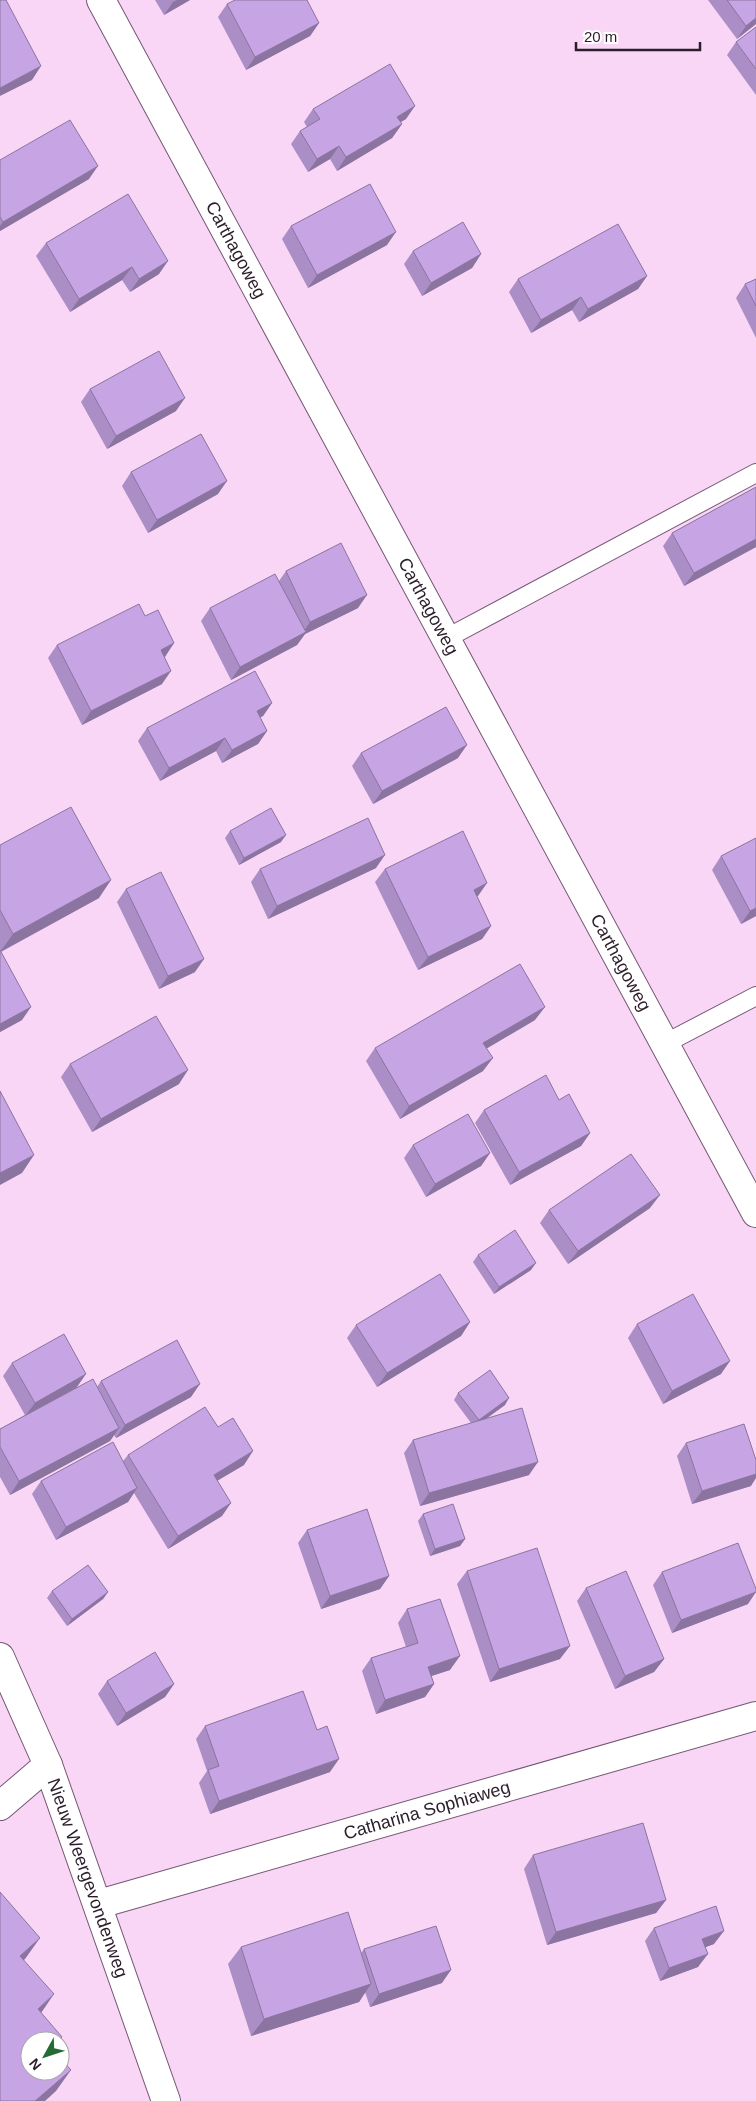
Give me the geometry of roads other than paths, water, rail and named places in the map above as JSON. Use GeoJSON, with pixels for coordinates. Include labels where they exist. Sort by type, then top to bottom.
{"type":"FeatureCollection","features":[{"type":"Feature","properties":{"kind":"street","name":"Carthagoweg"},"geometry":{"type":"LineString","coordinates":[[101,0],[666,1042],[756,1213]]}},
{"type":"Feature","properties":{"kind":"street","name":"Nieuw Weergevondenweg"},"geometry":{"type":"LineString","coordinates":[[0,1657],[48,1765],[99,1904],[166,2101]]}},
{"type":"Feature","properties":{"kind":"street","name":"Catharina Sophiaweg"},"geometry":{"type":"LineString","coordinates":[[99,1904],[756,1716]]}},
{"type":"Feature","properties":{"kind":"street"},"geometry":{"type":"LineString","coordinates":[[0,1806],[48,1765]]}},
{"type":"Feature","properties":{"kind":"lane"},"geometry":{"type":"LineString","coordinates":[[447,638],[756,473]]}},
{"type":"Feature","properties":{"kind":"lane"},"geometry":{"type":"LineString","coordinates":[[666,1042],[756,996]]}}]}
